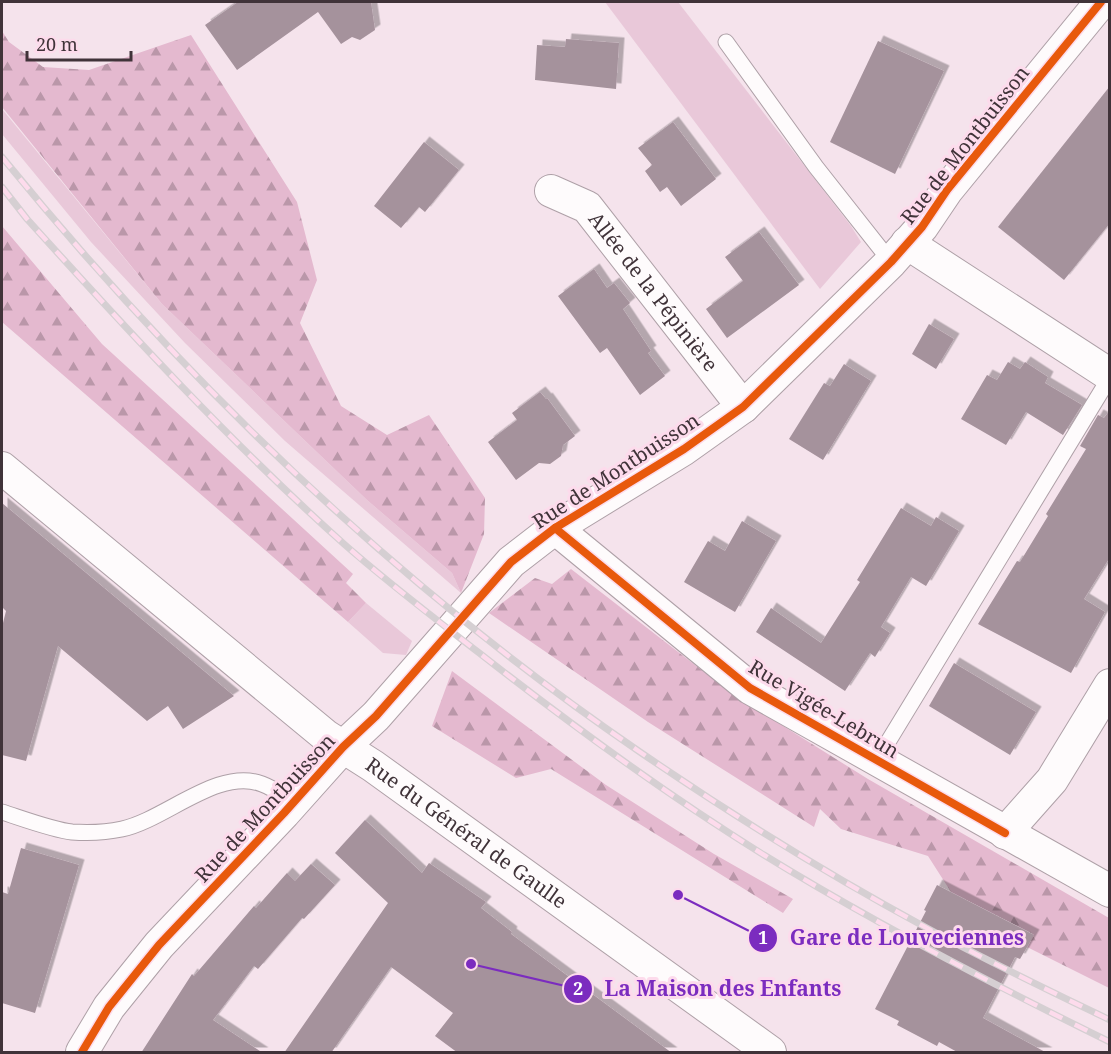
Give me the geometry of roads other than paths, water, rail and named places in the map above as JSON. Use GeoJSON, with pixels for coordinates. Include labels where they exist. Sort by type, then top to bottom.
{"type":"FeatureCollection","features":[{"type":"Feature","properties":{"kind":"street","name":"Rue de Montbuisson"},"geometry":{"type":"LineString","coordinates":[[82,1053],[109,1008],[159,945],[344,747],[376,716],[510,562],[555,528],[684,449],[743,406],[899,253],[922,227],[947,190],[1101,2]]}},
{"type":"Feature","properties":{"kind":"street","name":"Allée de la Pépinière"},"geometry":{"type":"LineString","coordinates":[[551,191],[587,207],[743,406]]}},
{"type":"Feature","properties":{"kind":"street"},"geometry":{"type":"LineString","coordinates":[[899,253],[1110,376]]}},
{"type":"Feature","properties":{"kind":"street","name":"Rue du Général de Gaulle"},"geometry":{"type":"LineString","coordinates":[[2,468],[326,736],[519,871],[770,1053]]}},
{"type":"Feature","properties":{"kind":"street","name":"Rue Vigée-Lebrun"},"geometry":{"type":"LineString","coordinates":[[555,528],[750,688],[1110,891]]}},
{"type":"Feature","properties":{"kind":"street"},"geometry":{"type":"LineString","coordinates":[[1005,833],[1052,780],[1110,685]]}},
{"type":"Feature","properties":{"kind":"lane"},"geometry":{"type":"LineString","coordinates":[[726,42],[816,167],[899,253]]}},
{"type":"Feature","properties":{"kind":"lane"},"geometry":{"type":"LineString","coordinates":[[877,760],[1110,376]]}},
{"type":"Feature","properties":{"kind":"lane"},"geometry":{"type":"LineString","coordinates":[[2,812],[72,832],[121,830],[149,821],[198,793],[225,783],[246,780],[262,784],[294,802]]}},
{"type":"Feature","properties":{"kind":"railway"},"geometry":{"type":"LineString","coordinates":[[2,157],[72,241],[221,401],[381,551],[551,688],[640,752],[780,843],[852,886],[1017,975],[1110,1020]]}},
{"type":"Feature","properties":{"kind":"railway"},"geometry":{"type":"LineString","coordinates":[[2,187],[27,219],[181,386],[302,506],[410,599],[513,679],[654,783],[764,855],[935,953],[1110,1042]]}},
{"type":"Feature","properties":{"kind":"place","name":"Gare de Louveciennes"},"geometry":{"type":"Point","coordinates":[678,895]}},
{"type":"Feature","properties":{"kind":"place","name":"La Maison des Enfants"},"geometry":{"type":"Point","coordinates":[471,964]}}]}
